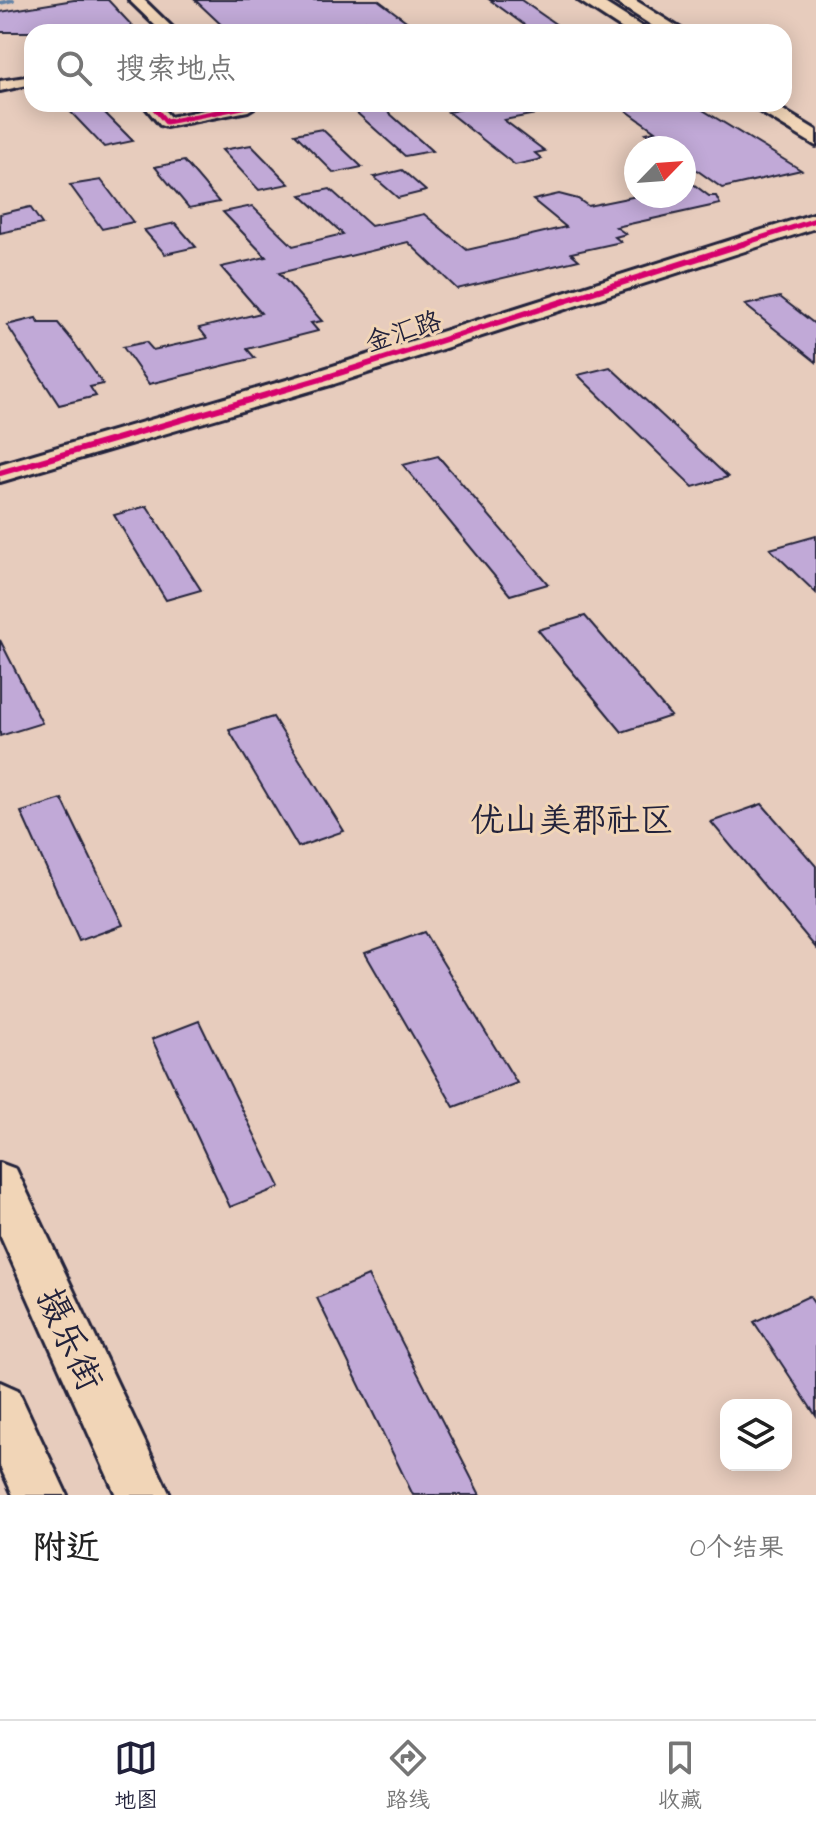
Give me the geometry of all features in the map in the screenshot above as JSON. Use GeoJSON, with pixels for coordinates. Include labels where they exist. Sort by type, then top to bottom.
{"type":"FeatureCollection","features":[{"type":"Feature","properties":{"kind":"street"},"geometry":{"type":"LineString","coordinates":[[136,0],[162,24]]}},
{"type":"Feature","properties":{"kind":"street"},"geometry":{"type":"LineString","coordinates":[[587,0],[627,24]]}},
{"type":"Feature","properties":{"kind":"street"},"geometry":{"type":"LineString","coordinates":[[621,0],[662,24]]}},
{"type":"Feature","properties":{"kind":"street"},"geometry":{"type":"LineString","coordinates":[[0,86],[24,82]]}},
{"type":"Feature","properties":{"kind":"street"},"geometry":{"type":"LineString","coordinates":[[792,100],[805,108]]}},
{"type":"Feature","properties":{"kind":"street"},"geometry":{"type":"LineString","coordinates":[[158,112],[166,122],[214,112]]}},
{"type":"Feature","properties":{"kind":"street"},"geometry":{"type":"LineString","coordinates":[[254,112],[262,119]]}},
{"type":"Feature","properties":{"kind":"street"},"geometry":{"type":"LineString","coordinates":[[771,112],[816,139]]}},
{"type":"Feature","properties":{"kind":"street","name":"金汇路"},"geometry":{"type":"LineString","coordinates":[[0,459],[273,381],[816,211]]}},
{"type":"Feature","properties":{"kind":"street","name":"金汇路"},"geometry":{"type":"LineString","coordinates":[[0,473],[324,378],[816,220]]}},
{"type":"Feature","properties":{"kind":"street","name":"摄乐街"},"geometry":{"type":"LineString","coordinates":[[0,1183],[143,1495]]}},
{"type":"Feature","properties":{"kind":"street"},"geometry":{"type":"LineString","coordinates":[[0,1407],[40,1495]]}},
{"type":"Feature","properties":{"kind":"building"},"geometry":{"type":"Polygon","coordinates":[[[74,0],[108,0],[130,24],[24,24],[24,32],[0,32],[0,12],[74,0]]]}},
{"type":"Feature","properties":{"kind":"building"},"geometry":{"type":"Polygon","coordinates":[[[195,0],[378,0],[410,24],[365,24],[365,21],[347,24],[220,24],[195,0]]]}},
{"type":"Feature","properties":{"kind":"building"},"geometry":{"type":"Polygon","coordinates":[[[490,0],[521,0],[556,24],[523,24],[490,0]]]}},
{"type":"Feature","properties":{"kind":"building"},"geometry":{"type":"Polygon","coordinates":[[[71,112],[104,112],[133,141],[104,147],[71,112]]]}},
{"type":"Feature","properties":{"kind":"building"},"geometry":{"type":"Polygon","coordinates":[[[356,112],[388,112],[432,151],[405,156],[356,112]]]}},
{"type":"Feature","properties":{"kind":"building"},"geometry":{"type":"Polygon","coordinates":[[[448,112],[541,112],[504,120],[545,151],[535,153],[542,159],[515,165],[448,112]]]}},
{"type":"Feature","properties":{"kind":"building"},"geometry":{"type":"Polygon","coordinates":[[[628,112],[706,112],[801,170],[722,188],[696,170],[696,136],[650,136],[646,133],[655,131],[628,112]]]}},
{"type":"Feature","properties":{"kind":"building"},"geometry":{"type":"Polygon","coordinates":[[[322,129],[362,167],[334,173],[295,134],[322,129]]]}},
{"type":"Feature","properties":{"kind":"building"},"geometry":{"type":"Polygon","coordinates":[[[251,145],[289,184],[259,190],[222,150],[251,145]]]}},
{"type":"Feature","properties":{"kind":"building"},"geometry":{"type":"Polygon","coordinates":[[[184,161],[219,202],[189,208],[155,167],[184,161]]]}},
{"type":"Feature","properties":{"kind":"building"},"geometry":{"type":"Polygon","coordinates":[[[402,170],[426,191],[398,198],[374,177],[402,170]]]}},
{"type":"Feature","properties":{"kind":"building"},"geometry":{"type":"Polygon","coordinates":[[[101,180],[133,222],[102,229],[70,185],[101,180]]]}},
{"type":"Feature","properties":{"kind":"building"},"geometry":{"type":"Polygon","coordinates":[[[696,186],[709,196],[716,196],[720,204],[616,227],[626,234],[615,237],[621,242],[571,253],[579,260],[457,289],[408,242],[279,273],[322,321],[311,323],[318,331],[247,349],[255,358],[149,384],[123,347],[146,342],[153,350],[207,338],[199,328],[261,313],[221,267],[266,257],[223,212],[252,206],[293,246],[343,234],[301,195],[330,189],[371,226],[424,214],[467,250],[566,227],[533,200],[559,194],[578,199],[588,206],[624,199],[624,208],[696,208],[696,186]]]}},
{"type":"Feature","properties":{"kind":"building"},"geometry":{"type":"Polygon","coordinates":[[[30,207],[42,224],[0,233],[0,214],[30,207]]]}},
{"type":"Feature","properties":{"kind":"building"},"geometry":{"type":"Polygon","coordinates":[[[175,223],[196,247],[165,254],[144,230],[175,223]]]}},
{"type":"Feature","properties":{"kind":"building"},"geometry":{"type":"Polygon","coordinates":[[[780,297],[816,325],[816,362],[745,305],[780,297]]]}},
{"type":"Feature","properties":{"kind":"building"},"geometry":{"type":"Polygon","coordinates":[[[36,318],[39,323],[58,323],[72,340],[103,384],[90,387],[96,396],[59,405],[7,325],[36,318]]]}},
{"type":"Feature","properties":{"kind":"building"},"geometry":{"type":"Polygon","coordinates":[[[610,367],[728,477],[693,487],[578,375],[610,367]]]}},
{"type":"Feature","properties":{"kind":"building"},"geometry":{"type":"Polygon","coordinates":[[[438,456],[548,584],[510,595],[403,465],[438,456]]]}},
{"type":"Feature","properties":{"kind":"building"},"geometry":{"type":"Polygon","coordinates":[[[147,506],[201,590],[166,600],[114,515],[147,506]]]}},
{"type":"Feature","properties":{"kind":"building"},"geometry":{"type":"Polygon","coordinates":[[[816,536],[816,593],[770,549],[816,536]]]}},
{"type":"Feature","properties":{"kind":"building"},"geometry":{"type":"Polygon","coordinates":[[[585,616],[671,716],[622,732],[538,630],[585,616]]]}},
{"type":"Feature","properties":{"kind":"building"},"geometry":{"type":"Polygon","coordinates":[[[0,640],[42,723],[0,736],[0,640]]]}},
{"type":"Feature","properties":{"kind":"building"},"geometry":{"type":"Polygon","coordinates":[[[273,717],[344,831],[298,847],[229,730],[273,717]]]}},
{"type":"Feature","properties":{"kind":"building"},"geometry":{"type":"Polygon","coordinates":[[[62,799],[123,925],[79,941],[21,812],[62,799]]]}},
{"type":"Feature","properties":{"kind":"building"},"geometry":{"type":"Polygon","coordinates":[[[762,804],[816,866],[816,948],[711,822],[762,804]]]}},
{"type":"Feature","properties":{"kind":"building"},"geometry":{"type":"Polygon","coordinates":[[[424,932],[517,1083],[454,1107],[365,953],[424,932]]]}},
{"type":"Feature","properties":{"kind":"building"},"geometry":{"type":"Polygon","coordinates":[[[199,1021],[280,1187],[230,1207],[152,1039],[199,1021]]]}},
{"type":"Feature","properties":{"kind":"building"},"geometry":{"type":"Polygon","coordinates":[[[368,1276],[480,1495],[413,1495],[317,1298],[368,1276]]]}},
{"type":"Feature","properties":{"kind":"building"},"geometry":{"type":"Polygon","coordinates":[[[809,1296],[816,1306],[816,1416],[754,1322],[809,1296]]]}},
{"type":"Feature","properties":{"kind":"waterway"},"geometry":{"type":"LineString","coordinates":[[0,3],[13,0]]}},
{"type":"Feature","properties":{"kind":"cycle path"},"geometry":{"type":"LineString","coordinates":[[158,112],[166,122],[217,112]]}},
{"type":"Feature","properties":{"kind":"cycle path"},"geometry":{"type":"LineString","coordinates":[[0,473],[324,378],[816,220]]}},
{"type":"Feature","properties":{"kind":"district","name":"优山美郡社区"},"geometry":{"type":"Point","coordinates":[572,819]}}]}
